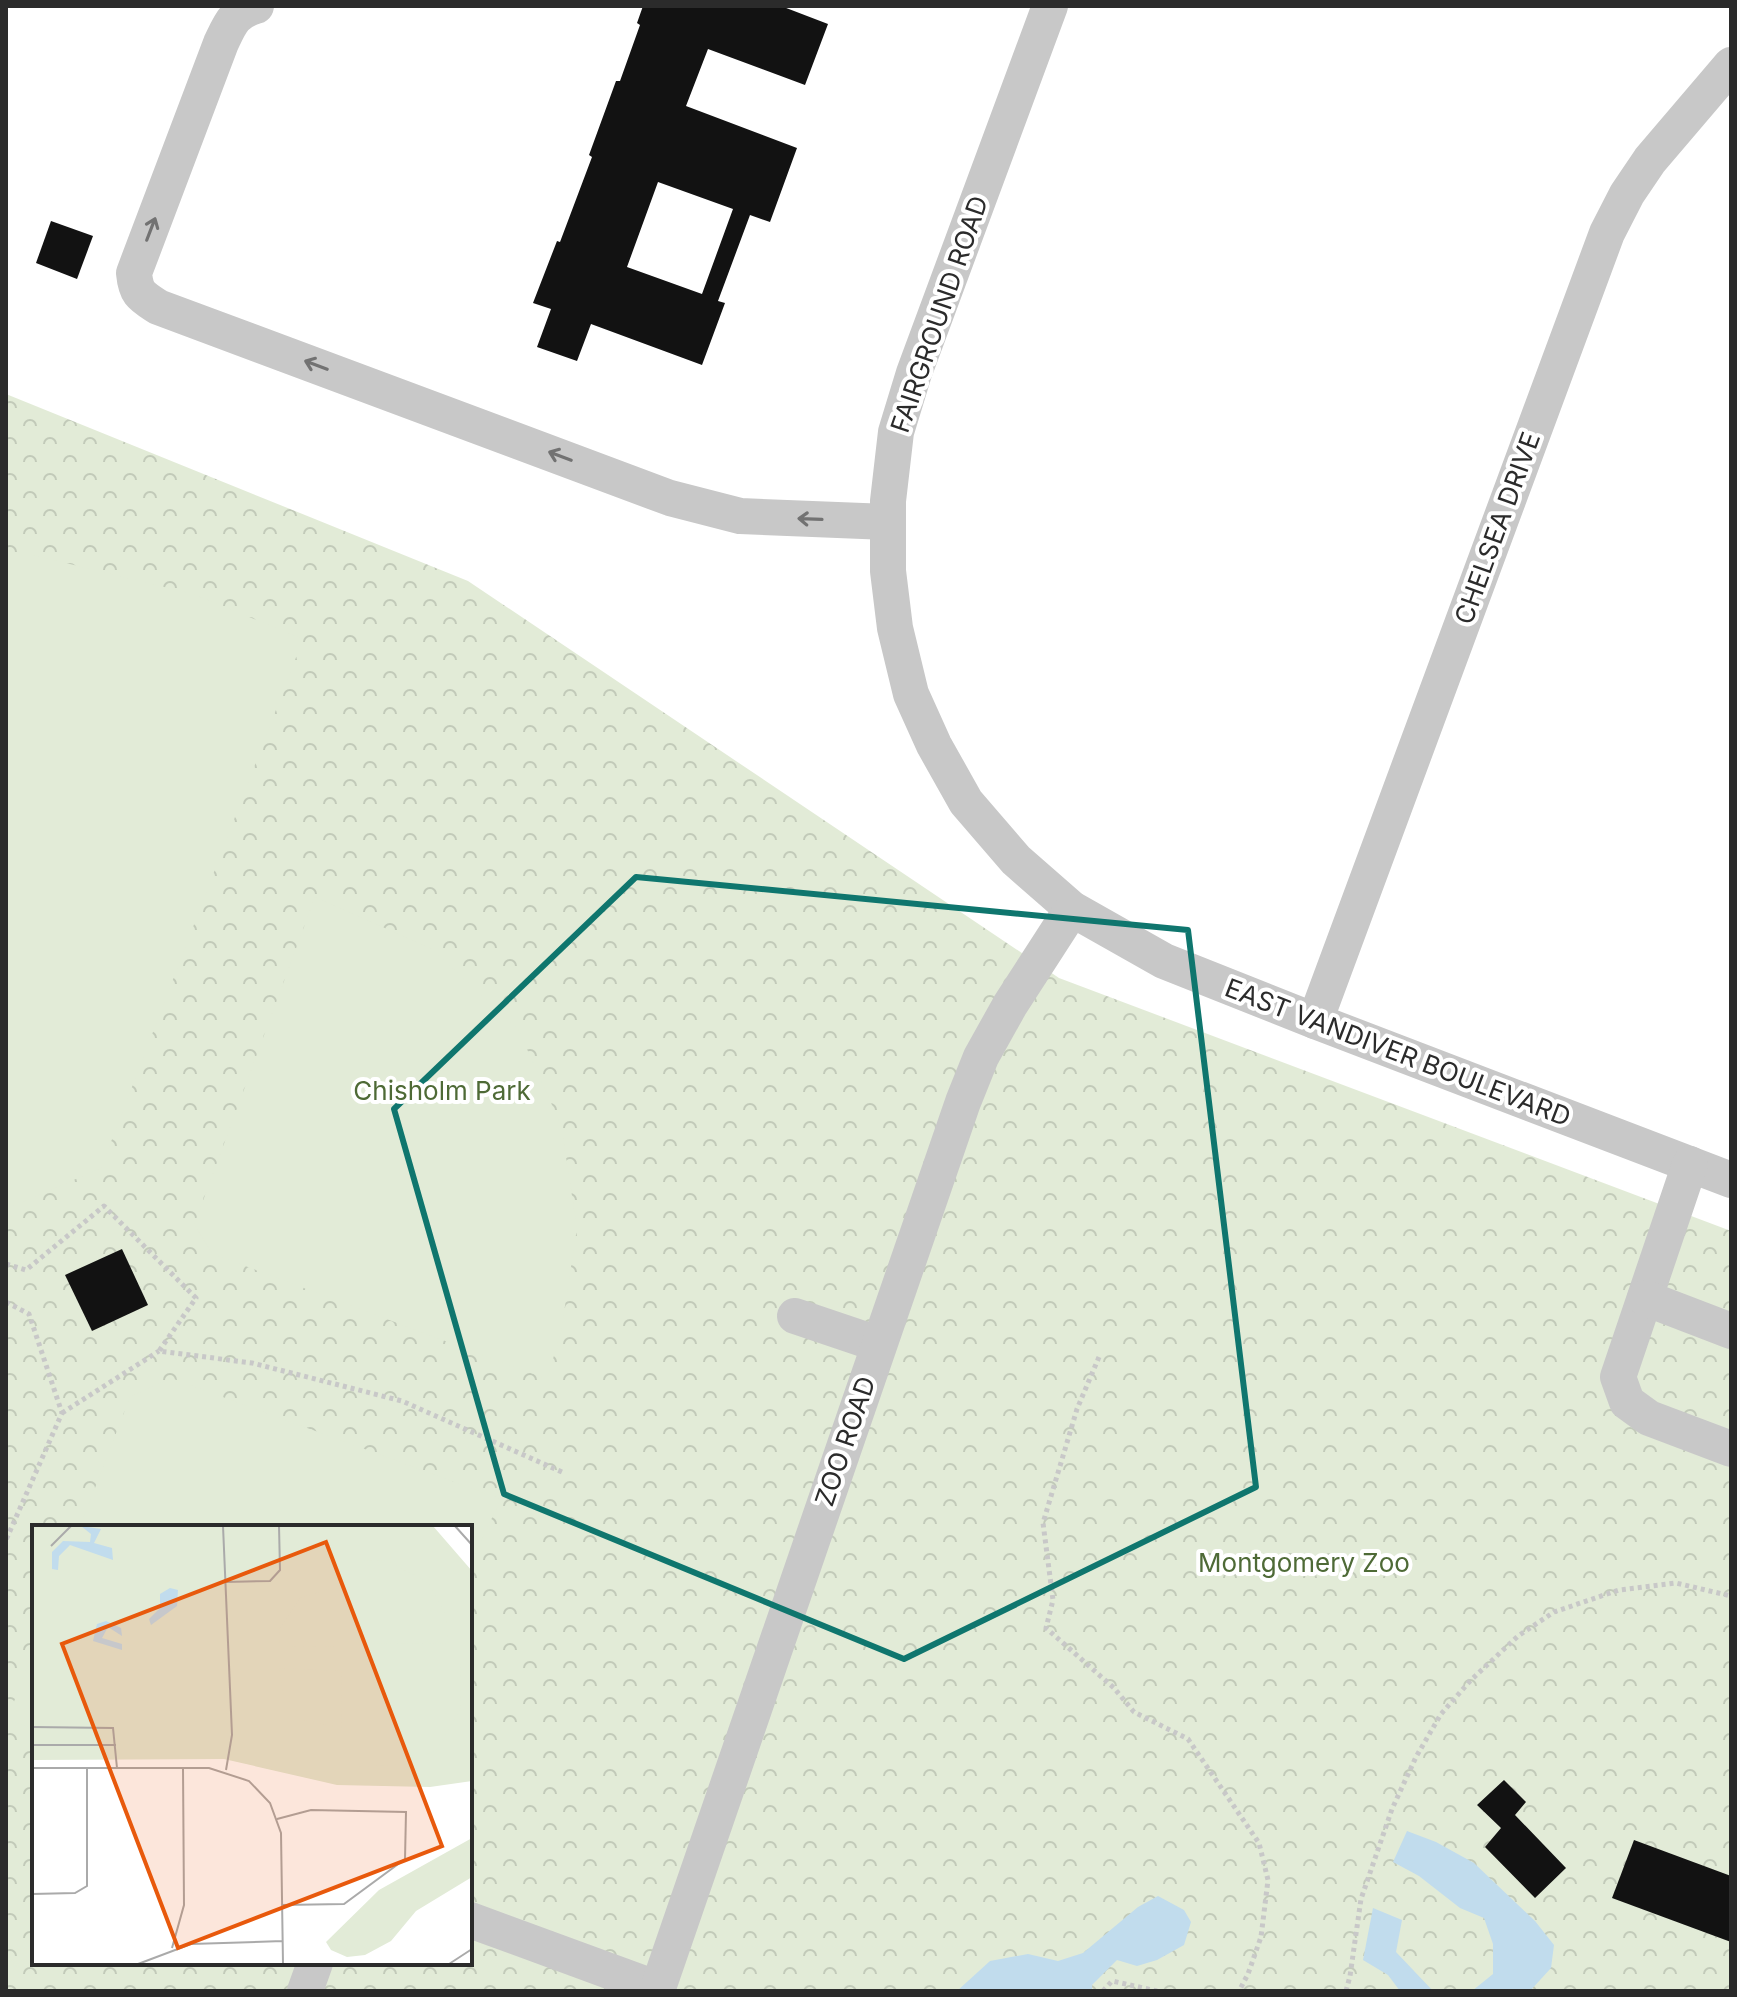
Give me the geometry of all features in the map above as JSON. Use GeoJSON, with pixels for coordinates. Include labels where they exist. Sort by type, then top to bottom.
{"type":"FeatureCollection","features":[{"type":"Feature","properties":{"kind":"street"},"geometry":{"type":"LineString","coordinates":[[256,6],[243,9],[231,22],[221,43],[134,273],[142,297],[158,307],[670,498],[740,516],[888,522]]}},
{"type":"Feature","properties":{"kind":"street","name":"FAIRGROUND ROAD"},"geometry":{"type":"LineString","coordinates":[[1037,10],[896,432],[888,522],[888,571],[895,628],[911,694],[934,745],[966,802],[1016,860],[1072,909]]}},
{"type":"Feature","properties":{"kind":"street","name":"CHELSEA DRIVE"},"geometry":{"type":"LineString","coordinates":[[1315,1021],[1607,233],[1627,194],[1650,160],[1731,65]]}},
{"type":"Feature","properties":{"kind":"street","name":"EAST VANDIVER BOULEVARD"},"geometry":{"type":"LineString","coordinates":[[1072,909],[1164,961],[1731,1180]]}},
{"type":"Feature","properties":{"kind":"street","name":"ZOO ROAD"},"geometry":{"type":"LineString","coordinates":[[657,1990],[963,1102],[981,1057],[1010,1005],[1072,909]]}},
{"type":"Feature","properties":{"kind":"street"},"geometry":{"type":"LineString","coordinates":[[1690,1164],[1618,1377],[1627,1402],[1649,1418],[1731,1449]]}},
{"type":"Feature","properties":{"kind":"street"},"geometry":{"type":"LineString","coordinates":[[1645,1298],[1731,1331]]}},
{"type":"Feature","properties":{"kind":"street"},"geometry":{"type":"LineString","coordinates":[[795,1316],[878,1344]]}},
{"type":"Feature","properties":{"kind":"street"},"geometry":{"type":"LineString","coordinates":[[472,1921],[657,1990]]}},
{"type":"Feature","properties":{"kind":"street"},"geometry":{"type":"LineString","coordinates":[[305,1991],[314,1965]]}},
{"type":"Feature","properties":{"kind":"path"},"geometry":{"type":"LineString","coordinates":[[6,1264],[26,1270],[104,1206],[196,1298],[159,1351],[62,1413],[6,1540]]}},
{"type":"Feature","properties":{"kind":"path"},"geometry":{"type":"LineString","coordinates":[[6,1302],[29,1314],[62,1413]]}},
{"type":"Feature","properties":{"kind":"path"},"geometry":{"type":"LineString","coordinates":[[159,1351],[252,1363],[402,1401],[562,1472]]}},
{"type":"Feature","properties":{"kind":"path"},"geometry":{"type":"LineString","coordinates":[[1099,1357],[1077,1409],[1043,1523],[1053,1600],[1046,1628],[1114,1688],[1134,1712],[1188,1739],[1259,1843],[1268,1880],[1261,1937],[1239,1991]]}},
{"type":"Feature","properties":{"kind":"path"},"geometry":{"type":"LineString","coordinates":[[1346,1991],[1361,1899],[1392,1809],[1416,1757],[1441,1714],[1470,1681],[1518,1636],[1554,1612],[1619,1590],[1676,1583],[1731,1596]]}},
{"type":"Feature","properties":{"kind":"path"},"geometry":{"type":"LineString","coordinates":[[1103,1991],[1112,1981],[1157,1991]]}},
{"type":"Feature","properties":{"kind":"highlighted area"},"geometry":{"type":"Polygon","coordinates":[[[636,877],[1188,930],[1256,1487],[904,1659],[504,1494],[394,1109],[636,877]]]}},
{"type":"Feature","properties":{"kind":"green space"},"geometry":{"type":"Polygon","coordinates":[[[6,394],[468,581],[1059,978],[1731,1231],[1731,1991],[6,1991],[6,394]]]}},
{"type":"Feature","properties":{"kind":"green space"},"geometry":{"type":"Polygon","coordinates":[[[6,555],[33,555],[193,594],[303,639],[101,1168],[14,1206],[6,1203],[6,555]]]}},
{"type":"Feature","properties":{"kind":"green space","name":"Chisholm Park"},"geometry":{"type":"Polygon","coordinates":[[[315,897],[432,949],[518,1029],[561,1125],[577,1228],[561,1332],[547,1379],[213,1254],[194,1225],[315,897]]]}},
{"type":"Feature","properties":{"kind":"green space"},"geometry":{"type":"Polygon","coordinates":[[[171,1378],[501,1499],[472,1560],[472,1525],[81,1525],[130,1397],[171,1378]]]}},
{"type":"Feature","properties":{"kind":"green space"},"geometry":{"type":"Polygon","coordinates":[[[32,1654],[32,1728],[7,1720],[32,1654]]]}},
{"type":"Feature","properties":{"kind":"water"},"geometry":{"type":"Polygon","coordinates":[[[1407,1831],[1436,1842],[1474,1863],[1535,1921],[1554,1945],[1551,1968],[1530,1991],[1472,1991],[1493,1974],[1493,1944],[1484,1918],[1460,1908],[1419,1876],[1393,1862],[1407,1831]]]}},
{"type":"Feature","properties":{"kind":"water"},"geometry":{"type":"Polygon","coordinates":[[[1158,1896],[1184,1910],[1191,1922],[1184,1945],[1157,1960],[1137,1966],[1117,1960],[1092,1985],[1092,1991],[957,1991],[990,1961],[1028,1954],[1058,1961],[1083,1953],[1138,1907],[1158,1896]]]}},
{"type":"Feature","properties":{"kind":"water"},"geometry":{"type":"Polygon","coordinates":[[[1373,1908],[1402,1920],[1396,1952],[1433,1991],[1400,1991],[1388,1975],[1363,1960],[1373,1908]]]}},
{"type":"Feature","properties":{"kind":"building"},"geometry":{"type":"Polygon","coordinates":[[[643,6],[781,6],[828,24],[805,85],[708,49],[686,106],[797,148],[770,222],[750,215],[718,301],[725,303],[702,365],[591,324],[577,361],[537,347],[551,309],[533,303],[592,157],[589,155],[640,25],[637,23],[643,6]],[[658,182],[627,267],[702,294],[733,209],[658,182]]]}},
{"type":"Feature","properties":{"kind":"building"},"geometry":{"type":"Polygon","coordinates":[[[51,221],[93,236],[77,279],[36,263],[51,221]]]}},
{"type":"Feature","properties":{"kind":"building"},"geometry":{"type":"Polygon","coordinates":[[[122,1249],[148,1305],[92,1331],[65,1275],[122,1249]]]}},
{"type":"Feature","properties":{"kind":"building"},"geometry":{"type":"Polygon","coordinates":[[[1504,1780],[1526,1802],[1515,1815],[1566,1868],[1535,1898],[1485,1847],[1501,1828],[1477,1805],[1504,1780]]]}},
{"type":"Feature","properties":{"kind":"building"},"geometry":{"type":"Polygon","coordinates":[[[1634,1840],[1731,1876],[1731,1942],[1612,1898],[1634,1840]]]}},
{"type":"Feature","properties":{"kind":"park label","name":"Montgomery Zoo"},"geometry":{"type":"Point","coordinates":[1304,1562]}}]}
